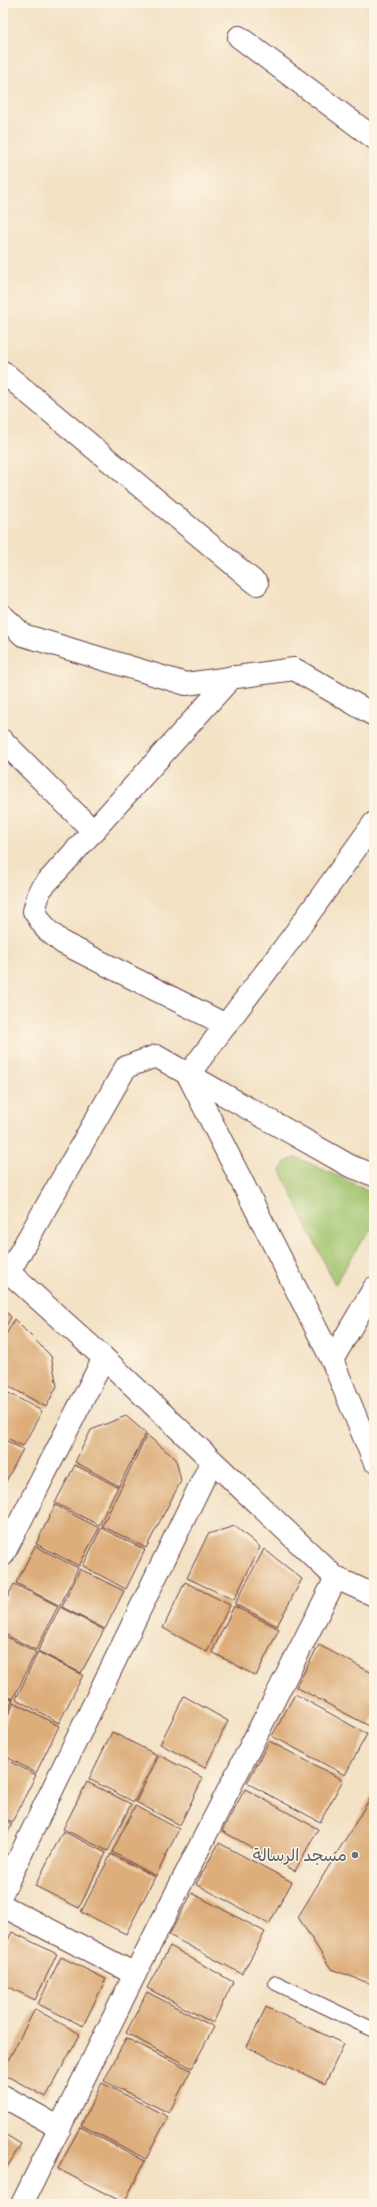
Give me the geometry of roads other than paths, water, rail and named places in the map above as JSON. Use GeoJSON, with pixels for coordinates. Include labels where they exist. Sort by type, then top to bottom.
{"type":"FeatureCollection","features":[{"type":"Feature","properties":{"kind":"street"},"geometry":{"type":"LineString","coordinates":[[239,37],[374,138]]}},
{"type":"Feature","properties":{"kind":"street"},"geometry":{"type":"LineString","coordinates":[[3,372],[257,584]]}},
{"type":"Feature","properties":{"kind":"street"},"geometry":{"type":"LineString","coordinates":[[3,616],[23,634],[186,684],[294,669],[374,715]]}},
{"type":"Feature","properties":{"kind":"street"},"geometry":{"type":"LineString","coordinates":[[226,1025],[63,943],[46,929],[34,911],[40,890],[94,832],[232,677]]}},
{"type":"Feature","properties":{"kind":"street"},"geometry":{"type":"LineString","coordinates":[[3,742],[94,832]]}},
{"type":"Feature","properties":{"kind":"street"},"geometry":{"type":"LineString","coordinates":[[188,1075],[367,848],[374,823]]}},
{"type":"Feature","properties":{"kind":"street"},"geometry":{"type":"LineString","coordinates":[[374,1175],[350,1166],[156,1056],[126,1067],[6,1270],[104,1358],[336,1578],[374,1595]]}},
{"type":"Feature","properties":{"kind":"street"},"geometry":{"type":"LineString","coordinates":[[188,1075],[332,1360],[374,1461]]}},
{"type":"Feature","properties":{"kind":"street"},"geometry":{"type":"LineString","coordinates":[[332,1360],[374,1288]]}},
{"type":"Feature","properties":{"kind":"street"},"geometry":{"type":"LineString","coordinates":[[3,1555],[104,1358]]}},
{"type":"Feature","properties":{"kind":"street"},"geometry":{"type":"LineString","coordinates":[[3,1891],[212,1461]]}},
{"type":"Feature","properties":{"kind":"street"},"geometry":{"type":"LineString","coordinates":[[22,2204],[135,1974],[336,1578]]}},
{"type":"Feature","properties":{"kind":"street"},"geometry":{"type":"LineString","coordinates":[[3,1906],[135,1974]]}},
{"type":"Feature","properties":{"kind":"street"},"geometry":{"type":"LineString","coordinates":[[3,2096],[60,2128]]}},
{"type":"Feature","properties":{"kind":"lane"},"geometry":{"type":"LineString","coordinates":[[276,1983],[374,2030]]}},
{"type":"Feature","properties":{"kind":"place","name":"مسجد الرسالة"},"geometry":{"type":"Point","coordinates":[355,1855]}}]}
